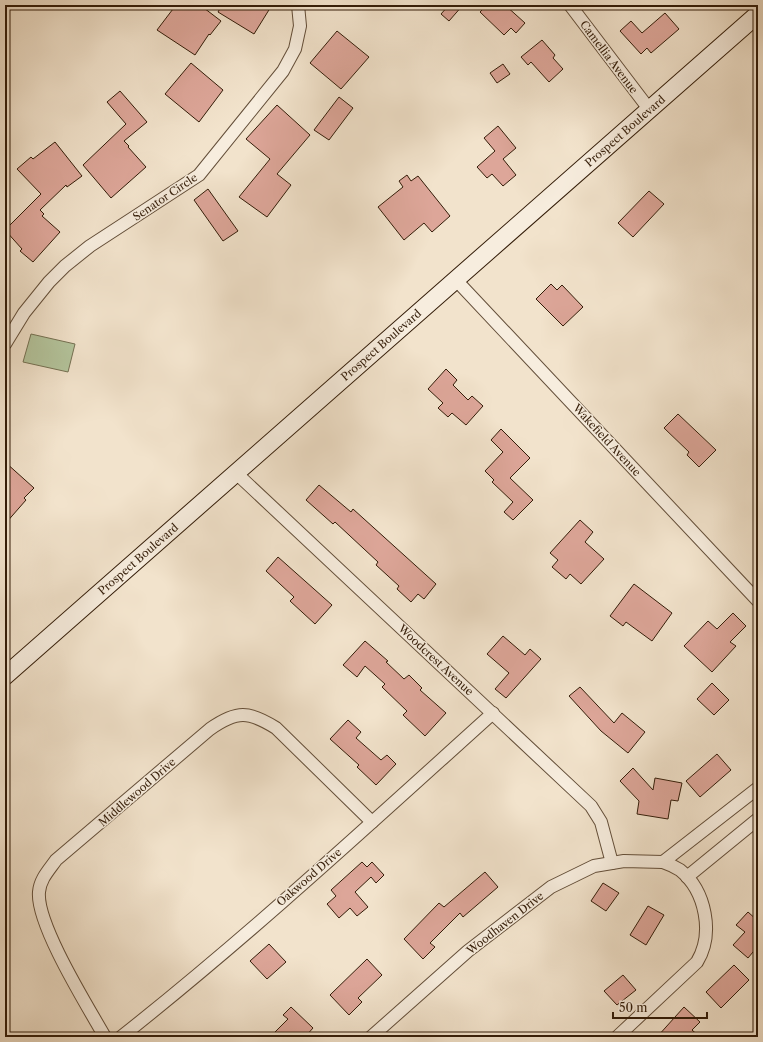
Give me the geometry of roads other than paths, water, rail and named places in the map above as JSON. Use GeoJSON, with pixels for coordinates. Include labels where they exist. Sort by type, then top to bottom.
{"type":"FeatureCollection","features":[{"type":"Feature","properties":{"kind":"main road","name":"Prospect Boulevard"},"geometry":{"type":"LineString","coordinates":[[5,676],[758,14]]}},
{"type":"Feature","properties":{"kind":"street","name":"Senator Circle"},"geometry":{"type":"LineString","coordinates":[[5,344],[24,313],[49,282],[65,266],[90,246],[199,175],[283,71],[295,49],[300,26],[298,5]]}},
{"type":"Feature","properties":{"kind":"street","name":"Camellia Avenue"},"geometry":{"type":"LineString","coordinates":[[570,5],[649,109]]}},
{"type":"Feature","properties":{"kind":"street","name":"Wakefield Avenue"},"geometry":{"type":"LineString","coordinates":[[456,280],[758,601]]}},
{"type":"Feature","properties":{"kind":"street","name":"Woodcrest Avenue"},"geometry":{"type":"LineString","coordinates":[[236,473],[591,806],[601,822],[612,862]]}},
{"type":"Feature","properties":{"kind":"street","name":"Oakwood Drive"},"geometry":{"type":"LineString","coordinates":[[121,1037],[181,990],[372,822],[492,713]]}},
{"type":"Feature","properties":{"kind":"street","name":"Middlewood Drive"},"geometry":{"type":"LineString","coordinates":[[105,1037],[72,980],[41,913],[39,891],[43,879],[56,860],[210,728],[232,716],[244,715],[260,717],[276,728],[372,822]]}},
{"type":"Feature","properties":{"kind":"street"},"geometry":{"type":"LineString","coordinates":[[617,1037],[697,962],[702,954],[706,931],[705,916],[694,887],[687,877],[678,869],[663,862],[758,788]]}},
{"type":"Feature","properties":{"kind":"street"},"geometry":{"type":"LineString","coordinates":[[687,877],[758,819]]}},
{"type":"Feature","properties":{"kind":"street","name":"Woodhaven Drive"},"geometry":{"type":"LineString","coordinates":[[371,1037],[468,951],[524,906],[551,887],[594,866],[612,862],[663,862]]}}]}
